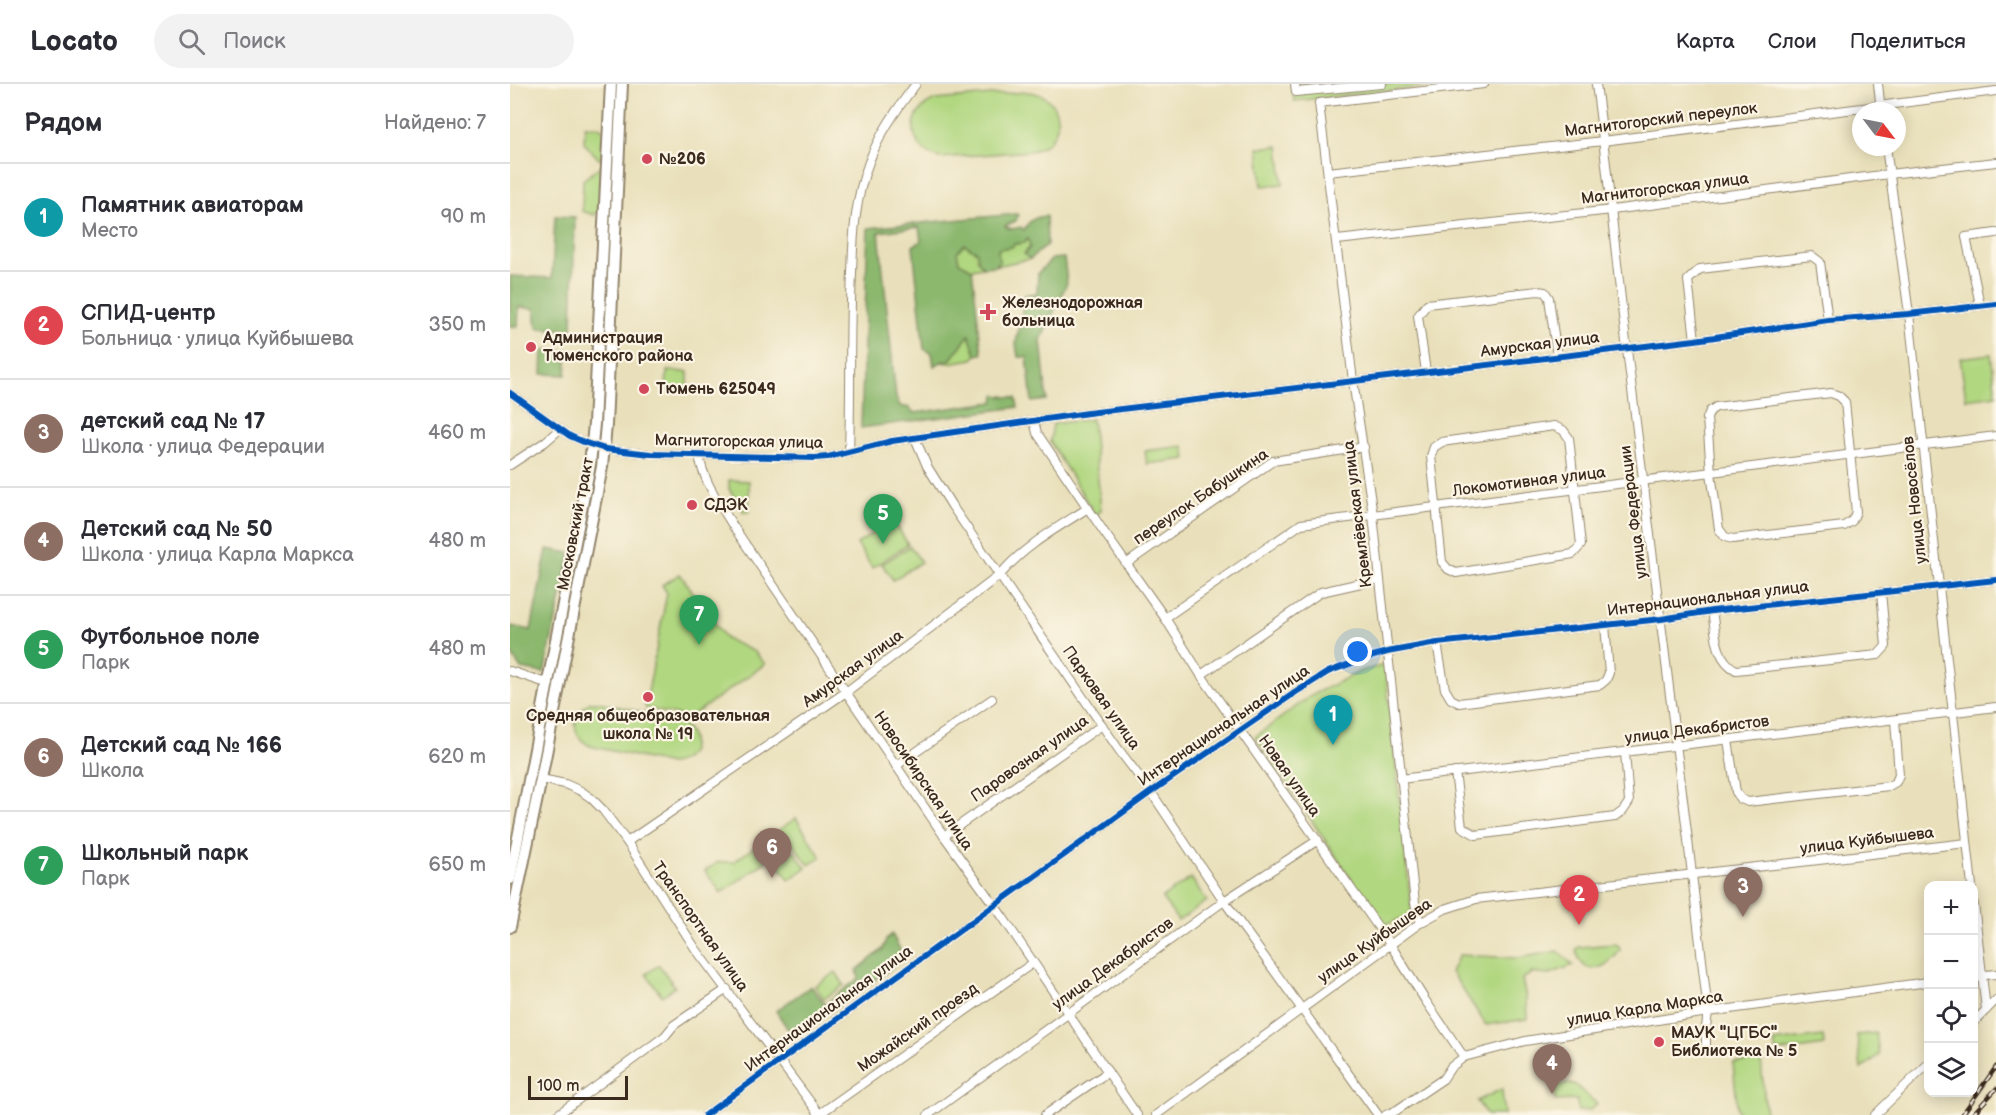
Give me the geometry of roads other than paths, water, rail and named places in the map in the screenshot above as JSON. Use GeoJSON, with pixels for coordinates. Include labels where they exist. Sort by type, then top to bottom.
{"type":"FeatureCollection","features":[{"type":"Feature","properties":{"kind":"main road","name":"Московский тракт"},"geometry":{"type":"LineString","coordinates":[[510,879],[586,489],[592,446],[611,84]]}},
{"type":"Feature","properties":{"kind":"main road","name":"Московский тракт"},"geometry":{"type":"LineString","coordinates":[[510,927],[605,449],[622,84]]}},
{"type":"Feature","properties":{"kind":"street"},"geometry":{"type":"LineString","coordinates":[[849,452],[851,291],[855,216],[868,164],[874,150],[916,84]]}},
{"type":"Feature","properties":{"kind":"street"},"geometry":{"type":"LineString","coordinates":[[1296,88],[1382,84]]}},
{"type":"Feature","properties":{"kind":"street"},"geometry":{"type":"LineString","coordinates":[[1436,87],[1484,84]]}},
{"type":"Feature","properties":{"kind":"street","name":"улица Федерации"},"geometry":{"type":"LineString","coordinates":[[1596,84],[1693,873],[1708,1012],[1706,1045]]}},
{"type":"Feature","properties":{"kind":"street"},"geometry":{"type":"LineString","coordinates":[[1878,84],[1880,102]]}},
{"type":"Feature","properties":{"kind":"street","name":"Кремлёвская улица"},"geometry":{"type":"LineString","coordinates":[[1420,923],[1415,903],[1400,779],[1373,515],[1353,381],[1319,103],[1436,87]]}},
{"type":"Feature","properties":{"kind":"street","name":"Магнитогорский переулок"},"geometry":{"type":"LineString","coordinates":[[1906,104],[1996,91]]}},
{"type":"Feature","properties":{"kind":"street","name":"Магнитогорский переулок"},"geometry":{"type":"LineString","coordinates":[[1328,172],[1852,111]]}},
{"type":"Feature","properties":{"kind":"street","name":"улица Новосёлов"},"geometry":{"type":"LineString","coordinates":[[1887,156],[1909,314],[1971,881]]}},
{"type":"Feature","properties":{"kind":"street","name":"Магнитогорская улица"},"geometry":{"type":"LineString","coordinates":[[1337,240],[1612,210],[1996,162]]}},
{"type":"Feature","properties":{"kind":"street"},"geometry":{"type":"LineString","coordinates":[[1980,305],[1966,237],[1996,233]]}},
{"type":"Feature","properties":{"kind":"street"},"geometry":{"type":"LineString","coordinates":[[1695,340],[1688,280],[1700,269],[1812,256],[1820,262],[1828,320]]}},
{"type":"Feature","properties":{"kind":"street"},"geometry":{"type":"LineString","coordinates":[[1426,372],[1418,316],[1427,304],[1538,291],[1545,292],[1549,298],[1557,357]]}},
{"type":"Feature","properties":{"kind":"street","name":"Амурская улица"},"geometry":{"type":"LineString","coordinates":[[1088,413],[1695,340],[1828,320],[1996,304]]}},
{"type":"Feature","properties":{"kind":"street","name":"Магнитогорская улица"},"geometry":{"type":"LineString","coordinates":[[510,393],[577,439],[592,446],[635,453],[815,458],[892,441],[1088,413]]}},
{"type":"Feature","properties":{"kind":"street"},"geometry":{"type":"LineString","coordinates":[[1831,393],[1839,396],[1845,402],[1851,454],[1856,512],[1852,521],[1844,526],[1733,539],[1725,537],[1719,529],[1711,473],[1707,418],[1710,411],[1716,407],[1831,393]]}},
{"type":"Feature","properties":{"kind":"street","name":"Новая улица"},"geometry":{"type":"LineString","coordinates":[[1034,421],[1037,433],[1165,618],[1201,675],[1390,944],[1464,1057]]}},
{"type":"Feature","properties":{"kind":"street"},"geometry":{"type":"LineString","coordinates":[[1554,426],[1563,430],[1569,438],[1574,489],[1581,545],[1573,554],[1456,573],[1442,562],[1431,456],[1434,447],[1442,442],[1554,426]]}},
{"type":"Feature","properties":{"kind":"street"},"geometry":{"type":"LineString","coordinates":[[510,465],[560,429]]}},
{"type":"Feature","properties":{"kind":"street","name":"Локомотивная улица"},"geometry":{"type":"LineString","coordinates":[[1165,618],[1301,524],[1996,436]]}},
{"type":"Feature","properties":{"kind":"street","name":"Парковая улица"},"geometry":{"type":"LineString","coordinates":[[915,438],[938,484],[1102,725],[1151,792],[1224,901],[1378,1115]]}},
{"type":"Feature","properties":{"kind":"street","name":"переулок Бабушкина"},"geometry":{"type":"LineString","coordinates":[[1126,564],[1273,461],[1364,447]]}},
{"type":"Feature","properties":{"kind":"street","name":"Новосибирская улица"},"geometry":{"type":"LineString","coordinates":[[699,455],[706,479],[733,526],[1137,1115]]}},
{"type":"Feature","properties":{"kind":"street","name":"Амурская улица"},"geometry":{"type":"LineString","coordinates":[[627,843],[846,692],[1000,575],[1012,560],[1088,508]]}},
{"type":"Feature","properties":{"kind":"street"},"geometry":{"type":"LineString","coordinates":[[1201,675],[1322,592],[1379,579]]}},
{"type":"Feature","properties":{"kind":"street","name":"Интернациональная улица"},"geometry":{"type":"LineString","coordinates":[[705,1115],[1151,792],[1328,672],[1387,652],[1437,643],[1996,580]]}},
{"type":"Feature","properties":{"kind":"street"},"geometry":{"type":"LineString","coordinates":[[1712,611],[1721,658],[1728,666],[1736,670],[1878,655],[1886,646],[1881,592]]}},
{"type":"Feature","properties":{"kind":"street"},"geometry":{"type":"LineString","coordinates":[[1437,643],[1445,690],[1450,699],[1459,703],[1600,685],[1609,673],[1605,625]]}},
{"type":"Feature","properties":{"kind":"street"},"geometry":{"type":"LineString","coordinates":[[510,671],[549,684]]}},
{"type":"Feature","properties":{"kind":"street"},"geometry":{"type":"LineString","coordinates":[[896,766],[992,699]]}},
{"type":"Feature","properties":{"kind":"street","name":"улица Декабристов"},"geometry":{"type":"LineString","coordinates":[[1400,779],[1996,708]]}},
{"type":"Feature","properties":{"kind":"street"},"geometry":{"type":"LineString","coordinates":[[1728,740],[1736,792],[1741,799],[1748,802],[1889,786],[1896,782],[1899,775],[1895,720]]}},
{"type":"Feature","properties":{"kind":"street","name":"Паровозная улица"},"geometry":{"type":"LineString","coordinates":[[944,836],[1102,725]]}},
{"type":"Feature","properties":{"kind":"street"},"geometry":{"type":"LineString","coordinates":[[1455,772],[1462,827],[1476,835],[1615,817],[1623,812],[1629,802],[1624,752]]}},
{"type":"Feature","properties":{"kind":"street","name":"Транспортная улица"},"geometry":{"type":"LineString","coordinates":[[541,779],[571,786],[588,795],[603,810],[696,948],[819,1115]]}},
{"type":"Feature","properties":{"kind":"street","name":"улица Декабристов"},"geometry":{"type":"LineString","coordinates":[[928,1115],[1224,901],[1318,840]]}},
{"type":"Feature","properties":{"kind":"street","name":"улица Куйбышева"},"geometry":{"type":"LineString","coordinates":[[1156,1115],[1390,944],[1445,909],[1476,899],[1967,843]]}},
{"type":"Feature","properties":{"kind":"street","name":"Можайский проезд"},"geometry":{"type":"LineString","coordinates":[[819,1115],[1033,963]]}},
{"type":"Feature","properties":{"kind":"street"},"geometry":{"type":"LineString","coordinates":[[1978,976],[1996,974]]}},
{"type":"Feature","properties":{"kind":"street"},"geometry":{"type":"LineString","coordinates":[[1978,980],[1986,1010]]}},
{"type":"Feature","properties":{"kind":"street","name":"улица Карла Маркса"},"geometry":{"type":"LineString","coordinates":[[1464,1057],[1525,1041],[1708,1012],[1924,983]]}},
{"type":"Feature","properties":{"kind":"street"},"geometry":{"type":"LineString","coordinates":[[556,1115],[664,1036],[674,1025],[727,989]]}},
{"type":"Feature","properties":{"kind":"street"},"geometry":{"type":"LineString","coordinates":[[1978,1018],[1996,1000]]}},
{"type":"Feature","properties":{"kind":"street"},"geometry":{"type":"LineString","coordinates":[[1386,1115],[1443,1078],[1451,1067],[1464,1057]]}},
{"type":"Feature","properties":{"kind":"street"},"geometry":{"type":"LineString","coordinates":[[1875,1115],[1924,1069]]}},
{"type":"Feature","properties":{"kind":"street"},"geometry":{"type":"LineString","coordinates":[[1045,1115],[1108,1072]]}},
{"type":"Feature","properties":{"kind":"railway"},"geometry":{"type":"LineString","coordinates":[[1962,1115],[1996,1067]]}},
{"type":"Feature","properties":{"kind":"railway"},"geometry":{"type":"LineString","coordinates":[[1972,1115],[1996,1089]]}},
{"type":"Feature","properties":{"kind":"place","name":"№206"},"geometry":{"type":"Point","coordinates":[647,159]}},
{"type":"Feature","properties":{"kind":"place","name":"Железнодорожная больница"},"geometry":{"type":"Point","coordinates":[988,312]}},
{"type":"Feature","properties":{"kind":"place","name":"Администрация Тюменского района"},"geometry":{"type":"Point","coordinates":[531,347]}},
{"type":"Feature","properties":{"kind":"place","name":"Тюмень 625049"},"geometry":{"type":"Point","coordinates":[644,389]}},
{"type":"Feature","properties":{"kind":"place","name":"СДЭК"},"geometry":{"type":"Point","coordinates":[692,505]}},
{"type":"Feature","properties":{"kind":"place","name":"Футбольное поле"},"geometry":{"type":"Point","coordinates":[883,544]}},
{"type":"Feature","properties":{"kind":"place","name":"Школьный парк"},"geometry":{"type":"Point","coordinates":[699,645]}},
{"type":"Feature","properties":{"kind":"place","name":"Средняя общеобразовательная школа № 19"},"geometry":{"type":"Point","coordinates":[648,697]}},
{"type":"Feature","properties":{"kind":"place","name":"Памятник авиаторам"},"geometry":{"type":"Point","coordinates":[1333,745]}},
{"type":"Feature","properties":{"kind":"place","name":"Детский сад № 166"},"geometry":{"type":"Point","coordinates":[772,878]}},
{"type":"Feature","properties":{"kind":"place","name":"детский сад № 17"},"geometry":{"type":"Point","coordinates":[1743,917]}},
{"type":"Feature","properties":{"kind":"place","name":"СПИД-центр"},"geometry":{"type":"Point","coordinates":[1579,925]}},
{"type":"Feature","properties":{"kind":"place","name":"МАУК \"ЦГБС\" Библиотека № 5"},"geometry":{"type":"Point","coordinates":[1659,1042]}},
{"type":"Feature","properties":{"kind":"place","name":"Детский сад № 50"},"geometry":{"type":"Point","coordinates":[1552,1094]}}]}
